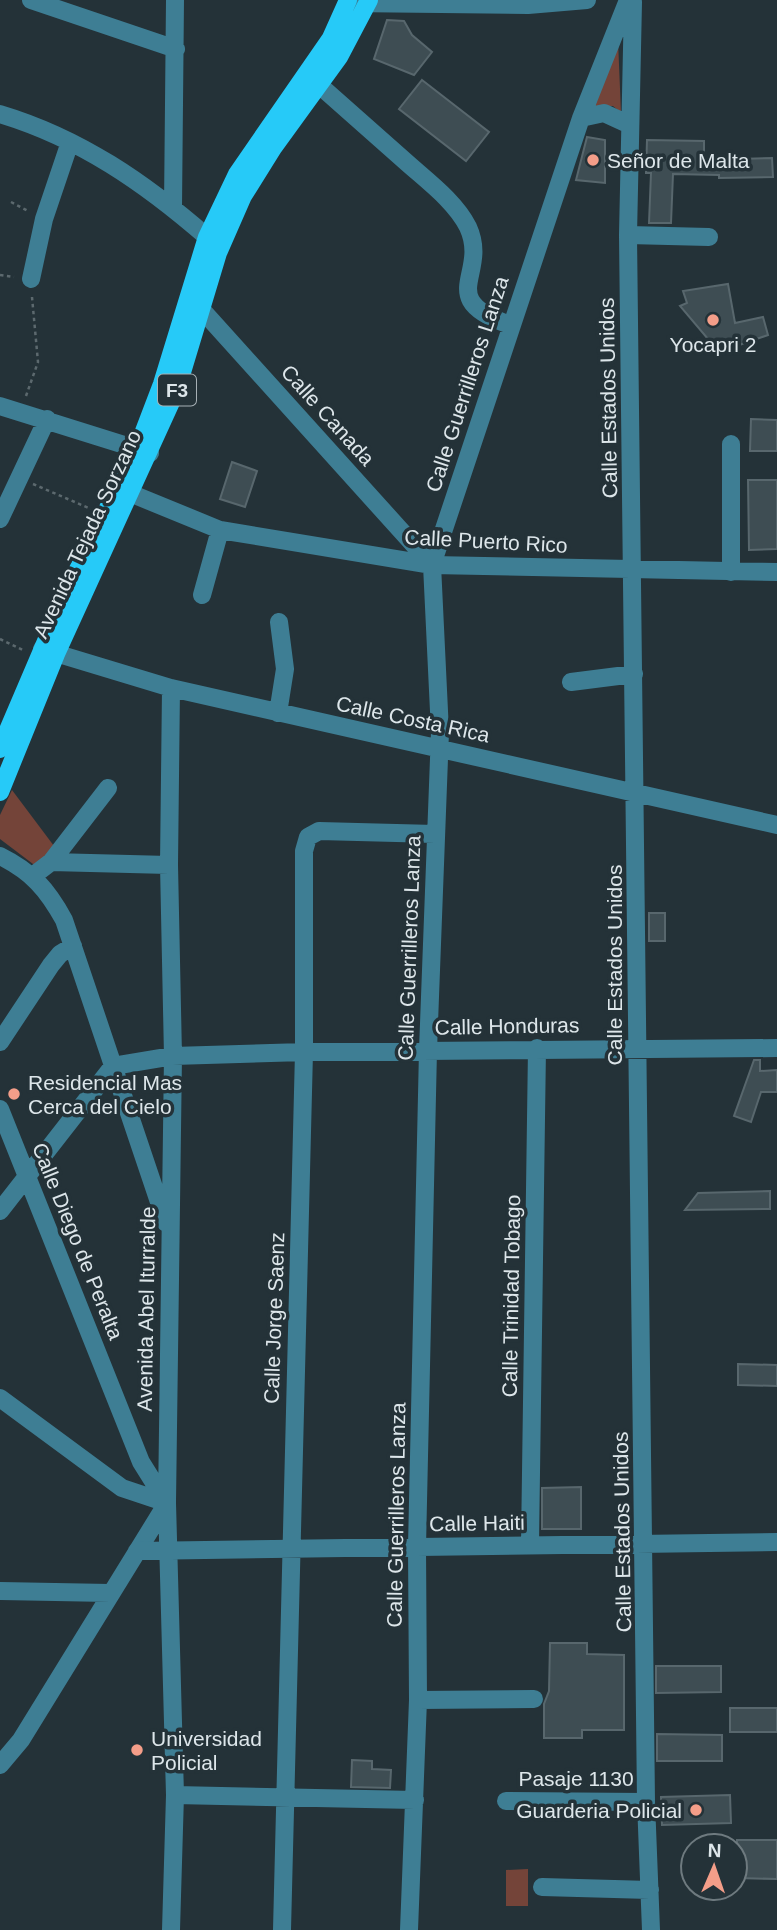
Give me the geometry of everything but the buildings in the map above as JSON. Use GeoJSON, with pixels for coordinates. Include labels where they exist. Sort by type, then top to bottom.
{"type":"FeatureCollection","features":[{"type":"Feature","properties":{"kind":"main road","name":"Avenida Tejada Sorzano"},"geometry":{"type":"LineString","coordinates":[[0,749],[144,450],[177,389],[218,253],[243,196],[313,79],[348,1]]}},
{"type":"Feature","properties":{"kind":"main road","name":"Avenida Tejada Sorzano"},"geometry":{"type":"LineString","coordinates":[[144,450],[207,237],[249,153],[313,79],[339,57],[369,1]]}},
{"type":"Feature","properties":{"kind":"main road","name":"Avenida Tejada Sorzano"},"geometry":{"type":"LineString","coordinates":[[0,792],[67,592],[107,517],[126,491]]}},
{"type":"Feature","properties":{"kind":"street"},"geometry":{"type":"LineString","coordinates":[[30,0],[176,49]]}},
{"type":"Feature","properties":{"kind":"street"},"geometry":{"type":"LineString","coordinates":[[80,17],[89,0]]}},
{"type":"Feature","properties":{"kind":"street"},"geometry":{"type":"LineString","coordinates":[[173,207],[176,49],[174,0]]}},
{"type":"Feature","properties":{"kind":"street"},"geometry":{"type":"LineString","coordinates":[[348,1],[528,3],[587,0]]}},
{"type":"Feature","properties":{"kind":"street","name":"Calle Guerrilleros Lanza"},"geometry":{"type":"LineString","coordinates":[[410,1930],[418,1700],[417,1547],[428,1050],[439,747],[432,565],[581,118],[630,0]]}},
{"type":"Feature","properties":{"kind":"street","name":"Calle Estados Unidos"},"geometry":{"type":"LineString","coordinates":[[630,0],[628,235],[634,570],[637,1047],[646,1543],[646,1802],[651,1930]]}},
{"type":"Feature","properties":{"kind":"street"},"geometry":{"type":"LineString","coordinates":[[313,79],[433,186],[460,215],[471,240],[468,296],[474,308],[485,316],[510,326]]}},
{"type":"Feature","properties":{"kind":"street"},"geometry":{"type":"LineString","coordinates":[[581,118],[604,113],[628,124]]}},
{"type":"Feature","properties":{"kind":"street"},"geometry":{"type":"LineString","coordinates":[[0,114],[70,142],[132,176],[207,237],[218,253]]}},
{"type":"Feature","properties":{"kind":"street"},"geometry":{"type":"LineString","coordinates":[[31,279],[44,219],[70,142]]}},
{"type":"Feature","properties":{"kind":"street"},"geometry":{"type":"LineString","coordinates":[[628,235],[709,237]]}},
{"type":"Feature","properties":{"kind":"street","name":"Calle Canada"},"geometry":{"type":"LineString","coordinates":[[190,296],[432,565]]}},
{"type":"Feature","properties":{"kind":"street"},"geometry":{"type":"LineString","coordinates":[[0,406],[144,450]]}},
{"type":"Feature","properties":{"kind":"street"},"geometry":{"type":"LineString","coordinates":[[0,519],[47,419]]}},
{"type":"Feature","properties":{"kind":"street"},"geometry":{"type":"LineString","coordinates":[[731,444],[731,572]]}},
{"type":"Feature","properties":{"kind":"street","name":"Calle Puerto Rico"},"geometry":{"type":"LineString","coordinates":[[126,491],[220,530],[432,565],[777,572]]}},
{"type":"Feature","properties":{"kind":"street"},"geometry":{"type":"LineString","coordinates":[[202,595],[220,530]]}},
{"type":"Feature","properties":{"kind":"street"},"geometry":{"type":"LineString","coordinates":[[278,713],[285,670],[279,622]]}},
{"type":"Feature","properties":{"kind":"street","name":"Calle Costa Rica"},"geometry":{"type":"LineString","coordinates":[[46,653],[171,688],[777,825]]}},
{"type":"Feature","properties":{"kind":"street"},"geometry":{"type":"LineString","coordinates":[[571,682],[634,674]]}},
{"type":"Feature","properties":{"kind":"street","name":"Avenida Abel Iturralde"},"geometry":{"type":"LineString","coordinates":[[171,688],[169,865],[173,1056],[166,1503],[175,1795],[171,1930]]}},
{"type":"Feature","properties":{"kind":"street"},"geometry":{"type":"LineString","coordinates":[[34,875],[51,862],[108,788]]}},
{"type":"Feature","properties":{"kind":"street","name":"Calle Jorge Saenz"},"geometry":{"type":"LineString","coordinates":[[282,1930],[304,1052],[304,850],[308,837],[318,831],[435,834]]}},
{"type":"Feature","properties":{"kind":"street"},"geometry":{"type":"LineString","coordinates":[[0,856],[34,875],[48,891],[73,946],[170,1234]]}},
{"type":"Feature","properties":{"kind":"street"},"geometry":{"type":"LineString","coordinates":[[51,862],[169,865]]}},
{"type":"Feature","properties":{"kind":"street"},"geometry":{"type":"LineString","coordinates":[[0,1042],[51,965],[60,954],[73,946]]}},
{"type":"Feature","properties":{"kind":"street","name":"Calle Honduras"},"geometry":{"type":"LineString","coordinates":[[113,1066],[173,1056],[304,1052],[637,1047],[777,1048]]}},
{"type":"Feature","properties":{"kind":"street","name":"Calle Trinidad Tobago"},"geometry":{"type":"LineString","coordinates":[[530,1544],[537,1048]]}},
{"type":"Feature","properties":{"kind":"street"},"geometry":{"type":"LineString","coordinates":[[0,1211],[113,1066]]}},
{"type":"Feature","properties":{"kind":"street","name":"Calle Diego de Peralta"},"geometry":{"type":"LineString","coordinates":[[0,1109],[141,1462],[166,1503]]}},
{"type":"Feature","properties":{"kind":"street"},"geometry":{"type":"LineString","coordinates":[[0,1398],[122,1488],[166,1503],[21,1740],[0,1765]]}},
{"type":"Feature","properties":{"kind":"street","name":"Calle Haiti"},"geometry":{"type":"LineString","coordinates":[[137,1551],[777,1542]]}},
{"type":"Feature","properties":{"kind":"street"},"geometry":{"type":"LineString","coordinates":[[0,1591],[110,1593]]}},
{"type":"Feature","properties":{"kind":"street"},"geometry":{"type":"LineString","coordinates":[[418,1700],[534,1699]]}},
{"type":"Feature","properties":{"kind":"street"},"geometry":{"type":"LineString","coordinates":[[175,1795],[415,1800]]}},
{"type":"Feature","properties":{"kind":"street","name":"Pasaje 1130"},"geometry":{"type":"LineString","coordinates":[[506,1801],[646,1802]]}},
{"type":"Feature","properties":{"kind":"street"},"geometry":{"type":"LineString","coordinates":[[542,1886],[650,1890]]}},
{"type":"Feature","properties":{"kind":"path"},"geometry":{"type":"LineString","coordinates":[[22,411],[38,362],[31,279]]}},
{"type":"Feature","properties":{"kind":"path"},"geometry":{"type":"LineString","coordinates":[[18,477],[107,517]]}},
{"type":"Feature","properties":{"kind":"path"},"geometry":{"type":"LineString","coordinates":[[0,639],[46,653]]}},
{"type":"Feature","properties":{"kind":"shaded area"},"geometry":{"type":"Polygon","coordinates":[[[618,40],[621,113],[613,106],[593,107],[618,40]]]}},
{"type":"Feature","properties":{"kind":"shaded area"},"geometry":{"type":"Polygon","coordinates":[[[12,790],[54,846],[37,867],[0,839],[0,815],[12,790]]]}},
{"type":"Feature","properties":{"kind":"shaded area"},"geometry":{"type":"Polygon","coordinates":[[[528,1869],[528,1906],[506,1906],[506,1870],[528,1869]]]}},
{"type":"Feature","properties":{"kind":"place","name":"Señor de Malta"},"geometry":{"type":"Point","coordinates":[593,160]}},
{"type":"Feature","properties":{"kind":"place","name":"Yocapri 2"},"geometry":{"type":"Point","coordinates":[713,320]}},
{"type":"Feature","properties":{"kind":"place","name":"Residencial Mas Cerca del Cielo"},"geometry":{"type":"Point","coordinates":[14,1094]}},
{"type":"Feature","properties":{"kind":"place","name":"Universidad Policial"},"geometry":{"type":"Point","coordinates":[137,1750]}},
{"type":"Feature","properties":{"kind":"place","name":"Guarderia Policial"},"geometry":{"type":"Point","coordinates":[696,1810]}}]}
